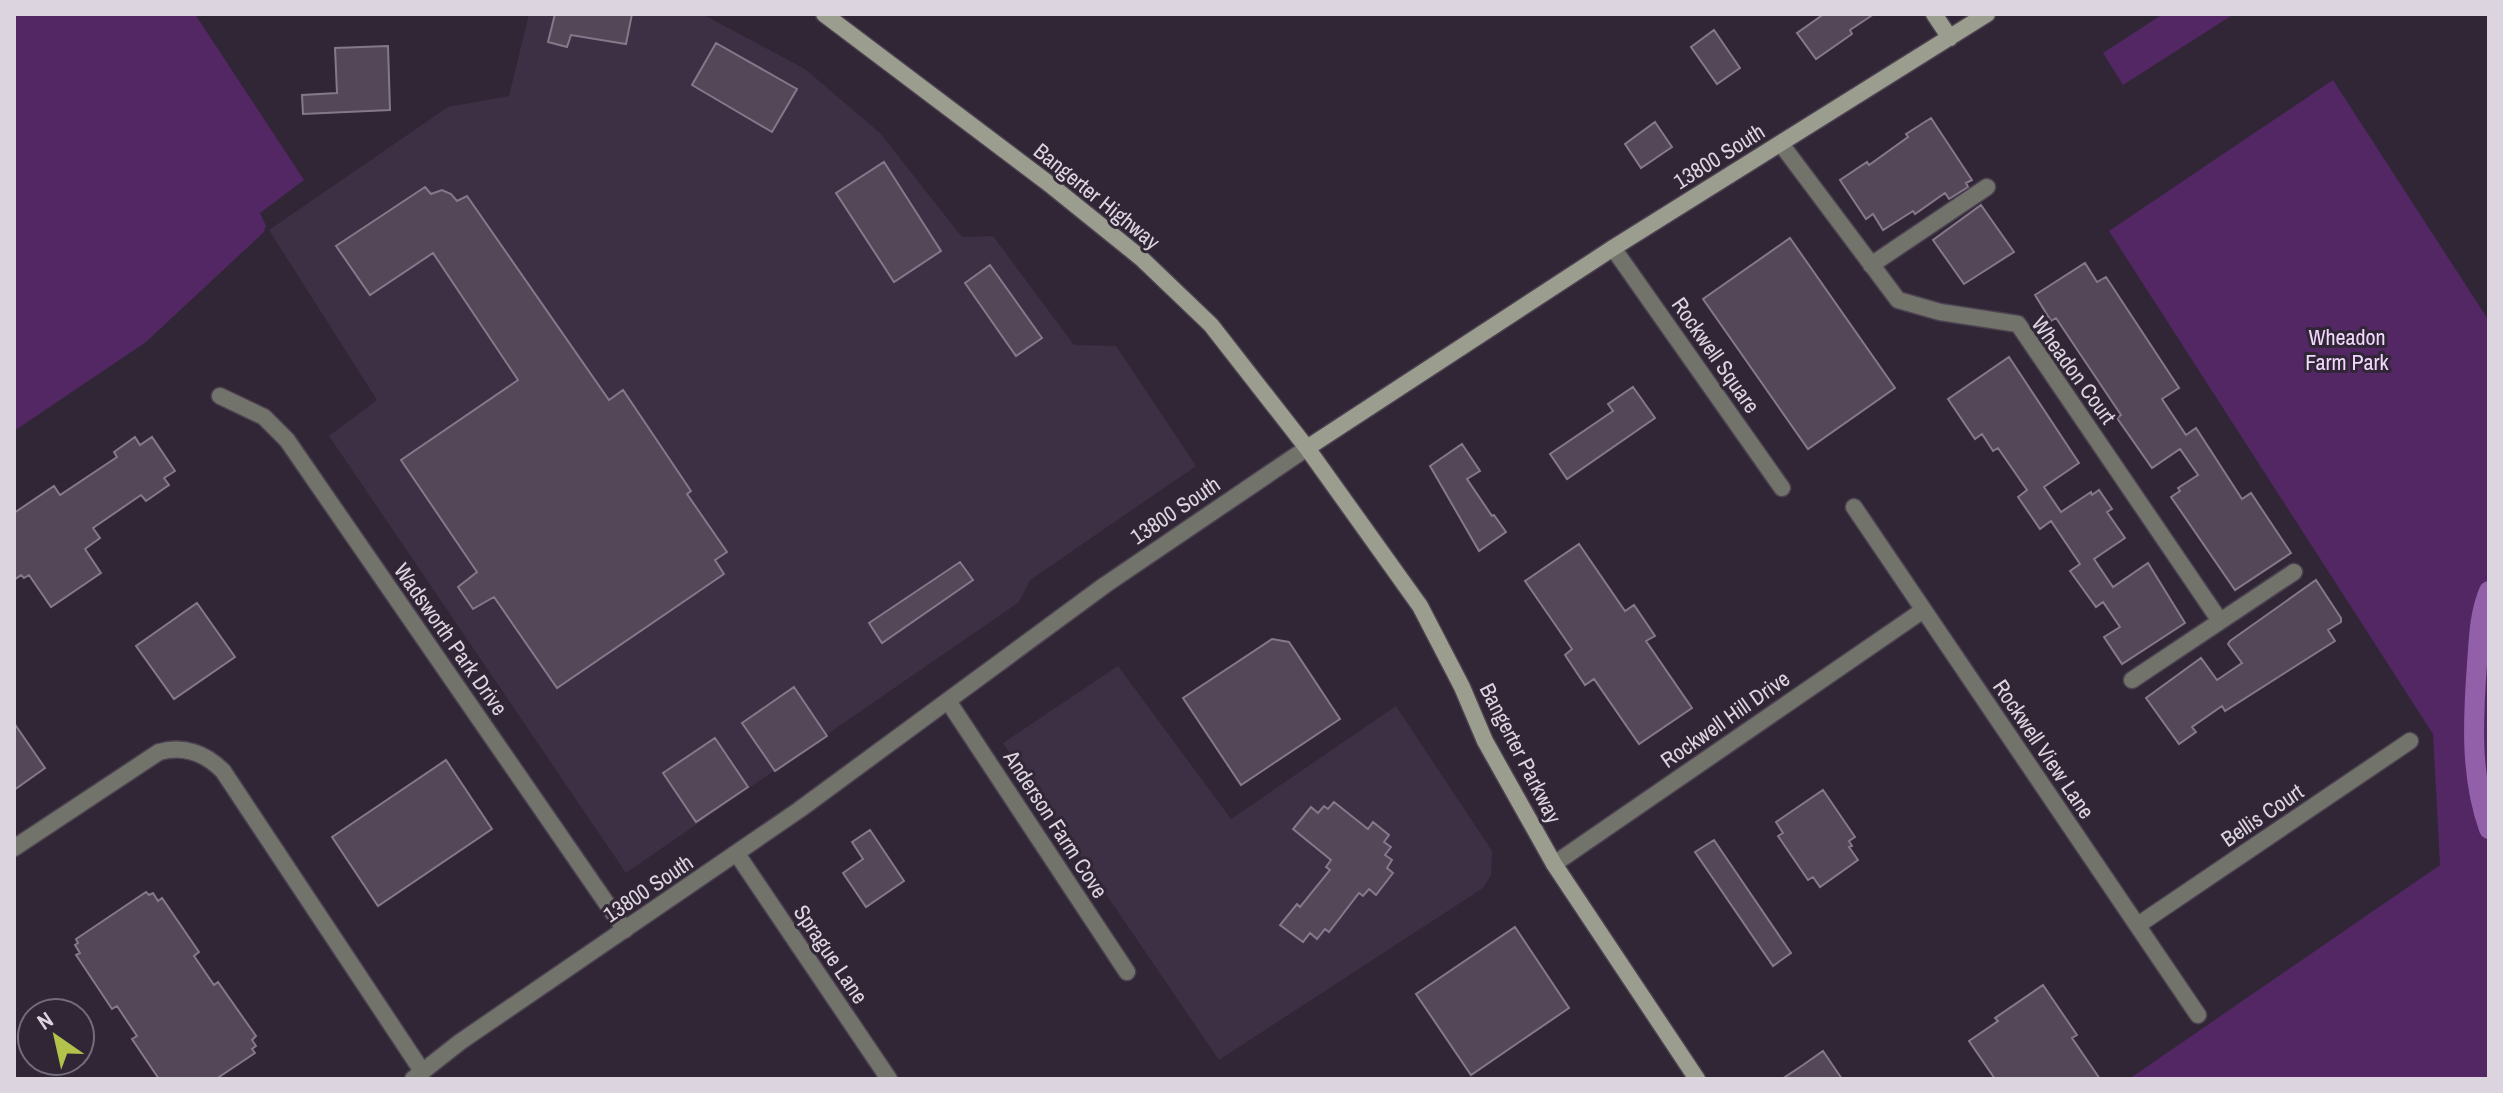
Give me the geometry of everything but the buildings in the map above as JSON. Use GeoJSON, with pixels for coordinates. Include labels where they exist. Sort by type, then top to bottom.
{"type":"FeatureCollection","features":[{"type":"Feature","properties":{"kind":"main road","name":"Bangerter Highway"},"geometry":{"type":"LineString","coordinates":[[824,14],[1048,183],[1141,258],[1211,325],[1307,448]]}},
{"type":"Feature","properties":{"kind":"main road"},"geometry":{"type":"LineString","coordinates":[[1934,14],[1950,38]]}},
{"type":"Feature","properties":{"kind":"main road","name":"13800 South"},"geometry":{"type":"LineString","coordinates":[[1307,448],[1613,248],[1987,14]]}},
{"type":"Feature","properties":{"kind":"main road","name":"Bangerter Parkway"},"geometry":{"type":"LineString","coordinates":[[1307,448],[1420,606],[1462,687],[1485,741],[1554,864],[1697,1079]]}},
{"type":"Feature","properties":{"kind":"street","name":"Wheadon Court"},"geometry":{"type":"LineString","coordinates":[[1781,144],[1898,300],[1940,312],[2018,324],[2220,621]]}},
{"type":"Feature","properties":{"kind":"street"},"geometry":{"type":"LineString","coordinates":[[1871,265],[1987,187]]}},
{"type":"Feature","properties":{"kind":"street","name":"Rockwell Square"},"geometry":{"type":"LineString","coordinates":[[1613,248],[1782,488]]}},
{"type":"Feature","properties":{"kind":"street","name":"Wadsworth Park Drive"},"geometry":{"type":"LineString","coordinates":[[220,396],[264,417],[287,440],[625,930]]}},
{"type":"Feature","properties":{"kind":"street","name":"13800 South"},"geometry":{"type":"LineString","coordinates":[[417,1075],[737,854],[1105,585],[1307,448]]}},
{"type":"Feature","properties":{"kind":"street","name":"Rockwell View Lane"},"geometry":{"type":"LineString","coordinates":[[1854,507],[2198,1015]]}},
{"type":"Feature","properties":{"kind":"street"},"geometry":{"type":"LineString","coordinates":[[2132,680],[2294,572]]}},
{"type":"Feature","properties":{"kind":"street","name":"Rockwell Hill Drive"},"geometry":{"type":"LineString","coordinates":[[1554,864],[1922,611]]}},
{"type":"Feature","properties":{"kind":"street","name":"Anderson Farm Cove"},"geometry":{"type":"LineString","coordinates":[[948,701],[1127,972]]}},
{"type":"Feature","properties":{"kind":"street","name":"Bellis Court"},"geometry":{"type":"LineString","coordinates":[[2138,925],[2410,741]]}},
{"type":"Feature","properties":{"kind":"street"},"geometry":{"type":"LineString","coordinates":[[14,848],[149,756],[170,748],[201,755],[223,771],[417,1075]]}},
{"type":"Feature","properties":{"kind":"street","name":"Sprague Lane"},"geometry":{"type":"LineString","coordinates":[[737,854],[889,1079]]}},
{"type":"Feature","properties":{"kind":"shaded area"},"geometry":{"type":"Polygon","coordinates":[[[529,14],[702,14],[805,69],[880,133],[962,237],[993,236],[1074,345],[1116,346],[1196,466],[1030,580],[1019,602],[626,873],[329,436],[377,400],[269,230],[448,107],[509,96],[529,14]]]}},
{"type":"Feature","properties":{"kind":"shaded area"},"geometry":{"type":"Polygon","coordinates":[[[1118,666],[1231,819],[1396,706],[1492,851],[1491,875],[1483,888],[1219,1060],[1003,743],[1118,666]]]}},
{"type":"Feature","properties":{"kind":"green space"},"geometry":{"type":"Polygon","coordinates":[[[14,14],[195,14],[304,180],[260,213],[266,226],[264,232],[146,342],[14,431],[14,14]]]}},
{"type":"Feature","properties":{"kind":"green space"},"geometry":{"type":"Polygon","coordinates":[[[2163,14],[2234,14],[2123,85],[2103,53],[2163,14]]]}},
{"type":"Feature","properties":{"kind":"green space","name":"Wheadon Farm Park"},"geometry":{"type":"Polygon","coordinates":[[[2333,80],[2489,321],[2489,1079],[2129,1079],[2440,865],[2433,734],[2109,231],[2333,80]]]}},
{"type":"Feature","properties":{"kind":"waterway"},"geometry":{"type":"LineString","coordinates":[[2489,591],[2480,627],[2474,726],[2479,789],[2489,829]]}}]}
